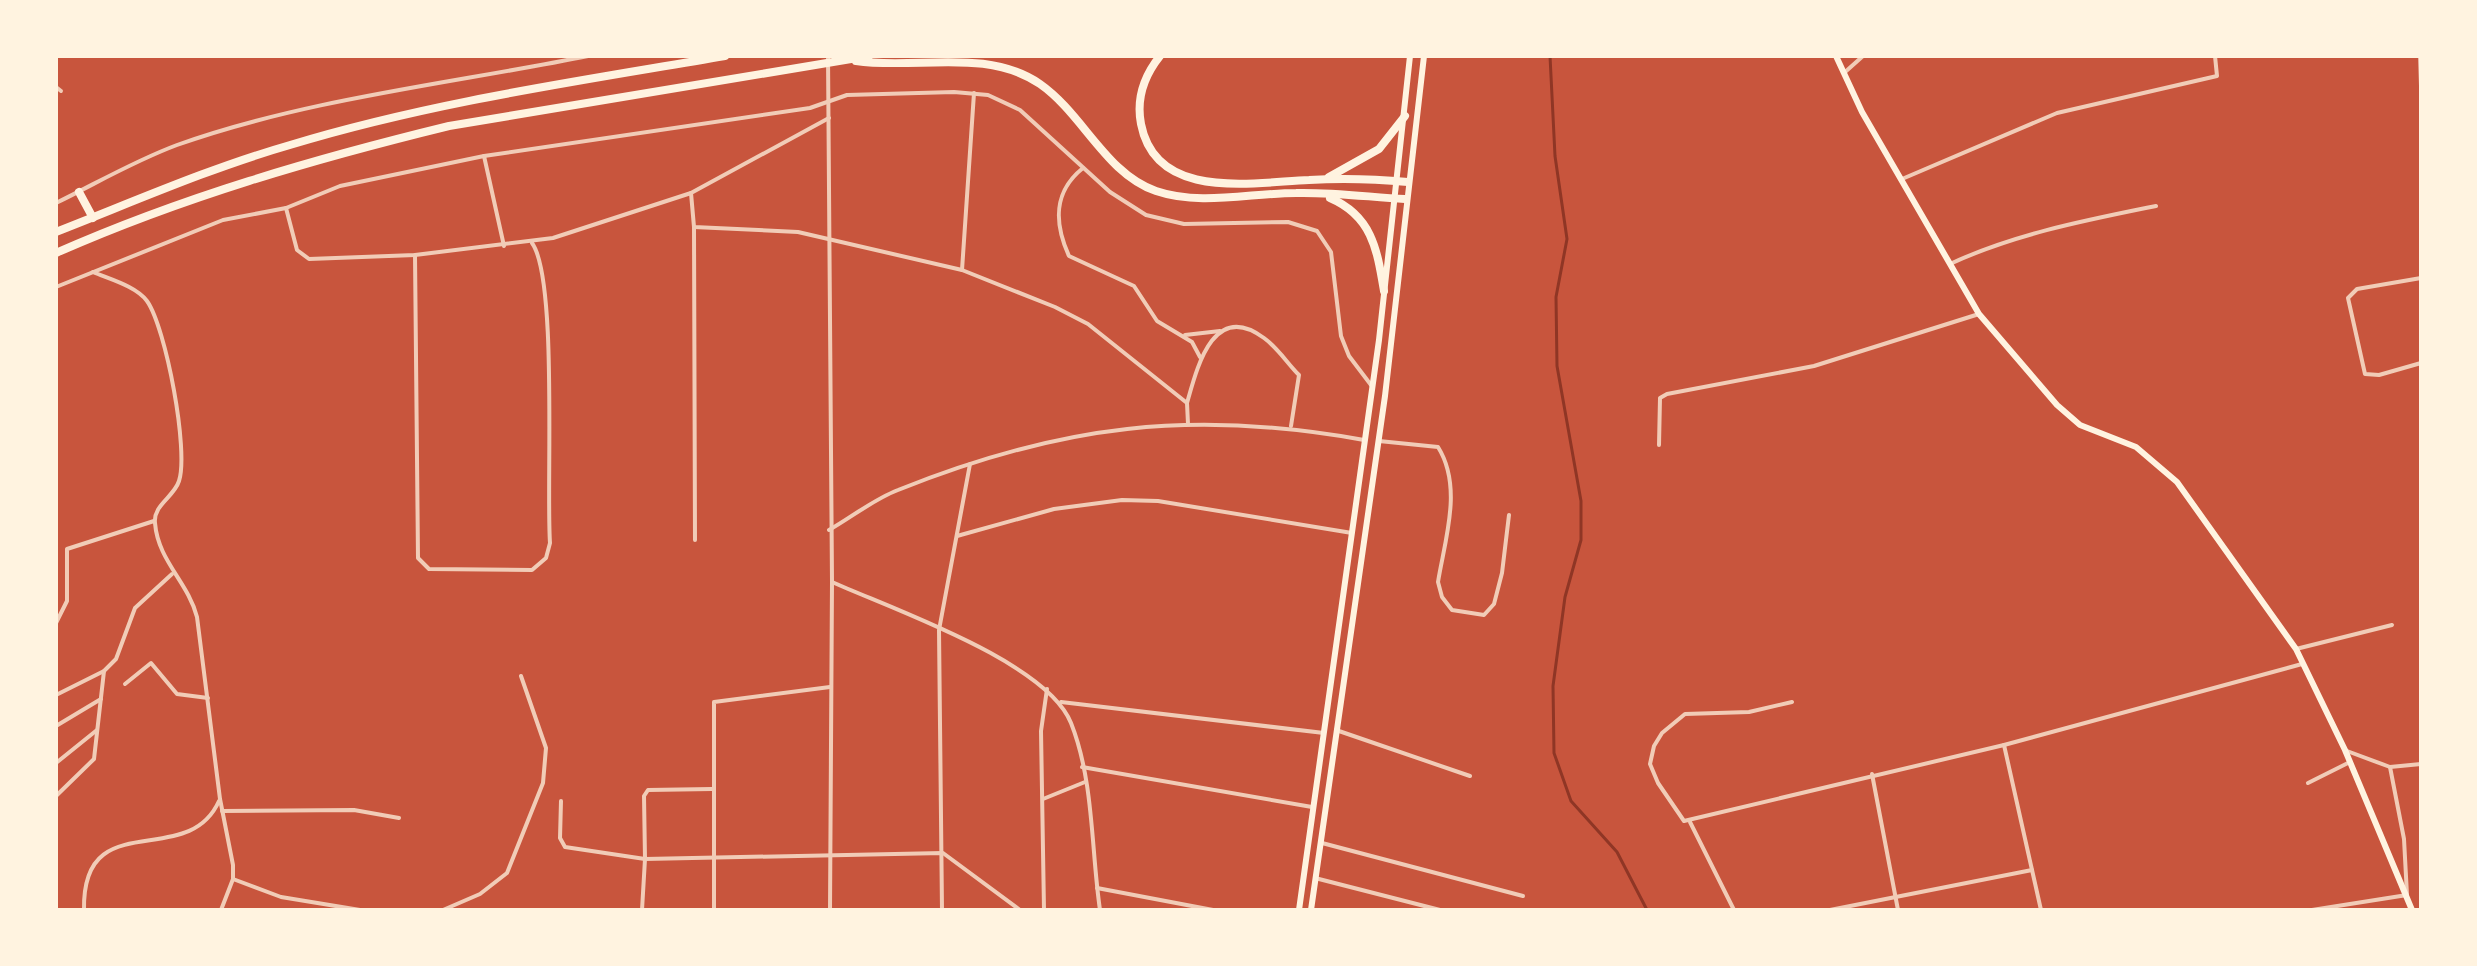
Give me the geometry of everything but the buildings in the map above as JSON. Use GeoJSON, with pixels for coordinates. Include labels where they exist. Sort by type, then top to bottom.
{"type":"FeatureCollection","features":[{"type":"Feature","properties":{"kind":"highway"},"geometry":{"type":"LineString","coordinates":[[56,232],[228,165],[380,121],[725,56]]}},
{"type":"Feature","properties":{"kind":"highway"},"geometry":{"type":"LineString","coordinates":[[56,253],[191,198],[396,139],[489,119],[869,56]]}},
{"type":"Feature","properties":{"kind":"highway"},"geometry":{"type":"LineString","coordinates":[[1160,56],[1141,88],[1139,113],[1142,131],[1151,149],[1179,175],[1220,185],[1327,179],[1408,182]]}},
{"type":"Feature","properties":{"kind":"highway"},"geometry":{"type":"LineString","coordinates":[[847,60],[892,65],[974,63],[1019,74],[1039,83],[1060,101],[1113,160],[1138,182],[1156,191],[1178,196],[1290,193],[1405,199]]}},
{"type":"Feature","properties":{"kind":"highway"},"geometry":{"type":"LineString","coordinates":[[1327,179],[1379,149],[1405,116]]}},
{"type":"Feature","properties":{"kind":"highway"},"geometry":{"type":"LineString","coordinates":[[79,192],[93,218]]}},
{"type":"Feature","properties":{"kind":"highway"},"geometry":{"type":"LineString","coordinates":[[1322,195],[1344,204],[1365,222],[1378,252],[1384,291]]}},
{"type":"Feature","properties":{"kind":"main road"},"geometry":{"type":"LineString","coordinates":[[1299,910],[1373,387],[1410,56]]}},
{"type":"Feature","properties":{"kind":"main road"},"geometry":{"type":"LineString","coordinates":[[1311,910],[1379,441],[1424,56]]}},
{"type":"Feature","properties":{"kind":"main road"},"geometry":{"type":"LineString","coordinates":[[1836,56],[1843,74],[1979,314],[2080,425],[2136,447],[2177,482],[2296,649],[2345,750],[2412,910]]}},
{"type":"Feature","properties":{"kind":"street"},"geometry":{"type":"LineString","coordinates":[[56,203],[129,164],[204,137],[360,100],[588,56]]}},
{"type":"Feature","properties":{"kind":"street"},"geometry":{"type":"LineString","coordinates":[[828,56],[829,530],[832,582],[830,910]]}},
{"type":"Feature","properties":{"kind":"street"},"geometry":{"type":"LineString","coordinates":[[1843,74],[1863,56]]}},
{"type":"Feature","properties":{"kind":"street"},"geometry":{"type":"LineString","coordinates":[[1902,179],[2057,113],[2217,76],[2215,56]]}},
{"type":"Feature","properties":{"kind":"street"},"geometry":{"type":"LineString","coordinates":[[2420,56],[2421,86]]}},
{"type":"Feature","properties":{"kind":"street"},"geometry":{"type":"LineString","coordinates":[[56,87],[61,91]]}},
{"type":"Feature","properties":{"kind":"street"},"geometry":{"type":"LineString","coordinates":[[962,270],[974,93]]}},
{"type":"Feature","properties":{"kind":"street"},"geometry":{"type":"LineString","coordinates":[[56,287],[223,220],[286,208],[340,186],[484,156],[796,111],[866,94],[974,93],[1020,110],[1129,207],[1156,218],[1184,224],[1288,222],[1317,231],[1331,252],[1341,336],[1349,356],[1373,387]]}},
{"type":"Feature","properties":{"kind":"street"},"geometry":{"type":"LineString","coordinates":[[286,208],[293,241],[303,258],[415,255],[532,243],[691,193],[829,118]]}},
{"type":"Feature","properties":{"kind":"street"},"geometry":{"type":"LineString","coordinates":[[484,156],[504,246]]}},
{"type":"Feature","properties":{"kind":"street"},"geometry":{"type":"LineString","coordinates":[[1083,168],[1070,178],[1058,202],[1059,234],[1069,256],[1134,286],[1157,321],[1198,349],[1200,357]]}},
{"type":"Feature","properties":{"kind":"street"},"geometry":{"type":"LineString","coordinates":[[691,193],[694,227],[695,540]]}},
{"type":"Feature","properties":{"kind":"street"},"geometry":{"type":"LineString","coordinates":[[1950,264],[1972,254],[2072,223],[2156,206]]}},
{"type":"Feature","properties":{"kind":"street"},"geometry":{"type":"LineString","coordinates":[[694,227],[798,232],[962,270],[1088,324],[1187,403]]}},
{"type":"Feature","properties":{"kind":"street"},"geometry":{"type":"LineString","coordinates":[[415,255],[419,561],[425,567],[434,569],[532,570],[546,558],[550,543],[545,296],[537,250],[532,243]]}},
{"type":"Feature","properties":{"kind":"street"},"geometry":{"type":"LineString","coordinates":[[93,272],[139,293],[147,301],[168,357],[180,474],[176,487],[157,511],[154,521],[172,574],[193,601],[233,879],[221,910]]}},
{"type":"Feature","properties":{"kind":"street"},"geometry":{"type":"LineString","coordinates":[[2421,278],[2357,289],[2348,298],[2365,374],[2379,375],[2421,363]]}},
{"type":"Feature","properties":{"kind":"street"},"geometry":{"type":"LineString","coordinates":[[1659,445],[1658,408],[1660,398],[1667,394],[1814,366],[1979,314]]}},
{"type":"Feature","properties":{"kind":"street"},"geometry":{"type":"LineString","coordinates":[[1182,336],[1234,328],[1263,337],[1299,375],[1291,427]]}},
{"type":"Feature","properties":{"kind":"street"},"geometry":{"type":"LineString","coordinates":[[1188,424],[1187,403],[1200,357],[1221,331]]}},
{"type":"Feature","properties":{"kind":"street"},"geometry":{"type":"LineString","coordinates":[[829,530],[896,491],[984,456],[1054,438],[1188,424],[1291,427],[1364,440]]}},
{"type":"Feature","properties":{"kind":"street"},"geometry":{"type":"LineString","coordinates":[[1379,441],[1429,444],[1438,447],[1444,456],[1451,482],[1438,582],[1442,597],[1452,610],[1484,615],[1494,604],[1502,573],[1509,515]]}},
{"type":"Feature","properties":{"kind":"street"},"geometry":{"type":"LineString","coordinates":[[942,910],[939,630],[970,464]]}},
{"type":"Feature","properties":{"kind":"street"},"geometry":{"type":"LineString","coordinates":[[957,536],[1054,509],[1122,500],[1158,501],[1353,533]]}},
{"type":"Feature","properties":{"kind":"street"},"geometry":{"type":"LineString","coordinates":[[56,623],[67,601],[67,549],[154,521]]}},
{"type":"Feature","properties":{"kind":"street"},"geometry":{"type":"LineString","coordinates":[[56,695],[104,671],[120,653],[137,604],[172,574]]}},
{"type":"Feature","properties":{"kind":"street"},"geometry":{"type":"LineString","coordinates":[[832,582],[998,657],[1047,689],[1059,702],[1071,722],[1085,782],[1100,910]]}},
{"type":"Feature","properties":{"kind":"street"},"geometry":{"type":"LineString","coordinates":[[2296,649],[2392,625]]}},
{"type":"Feature","properties":{"kind":"street"},"geometry":{"type":"LineString","coordinates":[[125,684],[151,663],[177,694],[208,698]]}},
{"type":"Feature","properties":{"kind":"street"},"geometry":{"type":"LineString","coordinates":[[1690,822],[1872,774],[2004,745],[2304,663]]}},
{"type":"Feature","properties":{"kind":"street"},"geometry":{"type":"LineString","coordinates":[[56,796],[93,762],[104,671]]}},
{"type":"Feature","properties":{"kind":"street"},"geometry":{"type":"LineString","coordinates":[[443,910],[480,894],[507,873],[543,783],[546,748],[521,676]]}},
{"type":"Feature","properties":{"kind":"street"},"geometry":{"type":"LineString","coordinates":[[714,910],[714,702],[830,687]]}},
{"type":"Feature","properties":{"kind":"street"},"geometry":{"type":"LineString","coordinates":[[1044,910],[1041,731],[1047,689]]}},
{"type":"Feature","properties":{"kind":"street"},"geometry":{"type":"LineString","coordinates":[[56,726],[101,699]]}},
{"type":"Feature","properties":{"kind":"street"},"geometry":{"type":"LineString","coordinates":[[1059,702],[1324,733]]}},
{"type":"Feature","properties":{"kind":"street"},"geometry":{"type":"LineString","coordinates":[[1734,910],[1690,822],[1679,817],[1650,764],[1654,746],[1662,733],[1685,714],[1749,712],[1792,702]]}},
{"type":"Feature","properties":{"kind":"street"},"geometry":{"type":"LineString","coordinates":[[56,763],[97,730]]}},
{"type":"Feature","properties":{"kind":"street"},"geometry":{"type":"LineString","coordinates":[[1336,730],[1470,776]]}},
{"type":"Feature","properties":{"kind":"street"},"geometry":{"type":"LineString","coordinates":[[2004,745],[2041,910]]}},
{"type":"Feature","properties":{"kind":"street"},"geometry":{"type":"LineString","coordinates":[[2345,750],[2390,767],[2421,764]]}},
{"type":"Feature","properties":{"kind":"street"},"geometry":{"type":"LineString","coordinates":[[2308,783],[2350,762]]}},
{"type":"Feature","properties":{"kind":"street"},"geometry":{"type":"LineString","coordinates":[[1082,767],[1315,807]]}},
{"type":"Feature","properties":{"kind":"street"},"geometry":{"type":"LineString","coordinates":[[2312,910],[2407,895],[2404,839],[2390,767]]}},
{"type":"Feature","properties":{"kind":"street"},"geometry":{"type":"LineString","coordinates":[[1872,774],[1898,910]]}},
{"type":"Feature","properties":{"kind":"street"},"geometry":{"type":"LineString","coordinates":[[1043,799],[1085,782]]}},
{"type":"Feature","properties":{"kind":"street"},"geometry":{"type":"LineString","coordinates":[[642,910],[644,796],[648,790],[712,789]]}},
{"type":"Feature","properties":{"kind":"street"},"geometry":{"type":"LineString","coordinates":[[84,910],[86,879],[98,856],[123,845],[197,829],[210,818],[220,799]]}},
{"type":"Feature","properties":{"kind":"street"},"geometry":{"type":"LineString","coordinates":[[561,801],[560,838],[565,847],[645,859],[943,853],[1020,910]]}},
{"type":"Feature","properties":{"kind":"street"},"geometry":{"type":"LineString","coordinates":[[222,811],[354,810],[399,818]]}},
{"type":"Feature","properties":{"kind":"street"},"geometry":{"type":"LineString","coordinates":[[1320,842],[1523,896]]}},
{"type":"Feature","properties":{"kind":"street"},"geometry":{"type":"LineString","coordinates":[[1830,910],[2032,870]]}},
{"type":"Feature","properties":{"kind":"street"},"geometry":{"type":"LineString","coordinates":[[1315,878],[1440,910]]}},
{"type":"Feature","properties":{"kind":"street"},"geometry":{"type":"LineString","coordinates":[[233,879],[281,897],[360,910]]}},
{"type":"Feature","properties":{"kind":"street"},"geometry":{"type":"LineString","coordinates":[[1097,888],[1213,910]]}},
{"type":"Feature","properties":{"kind":"waterway"},"geometry":{"type":"LineString","coordinates":[[1550,56],[1555,156],[1567,239],[1556,297],[1557,366],[1581,501],[1581,540],[1565,597],[1553,686],[1554,753],[1571,801],[1617,852],[1647,910]]}}]}
